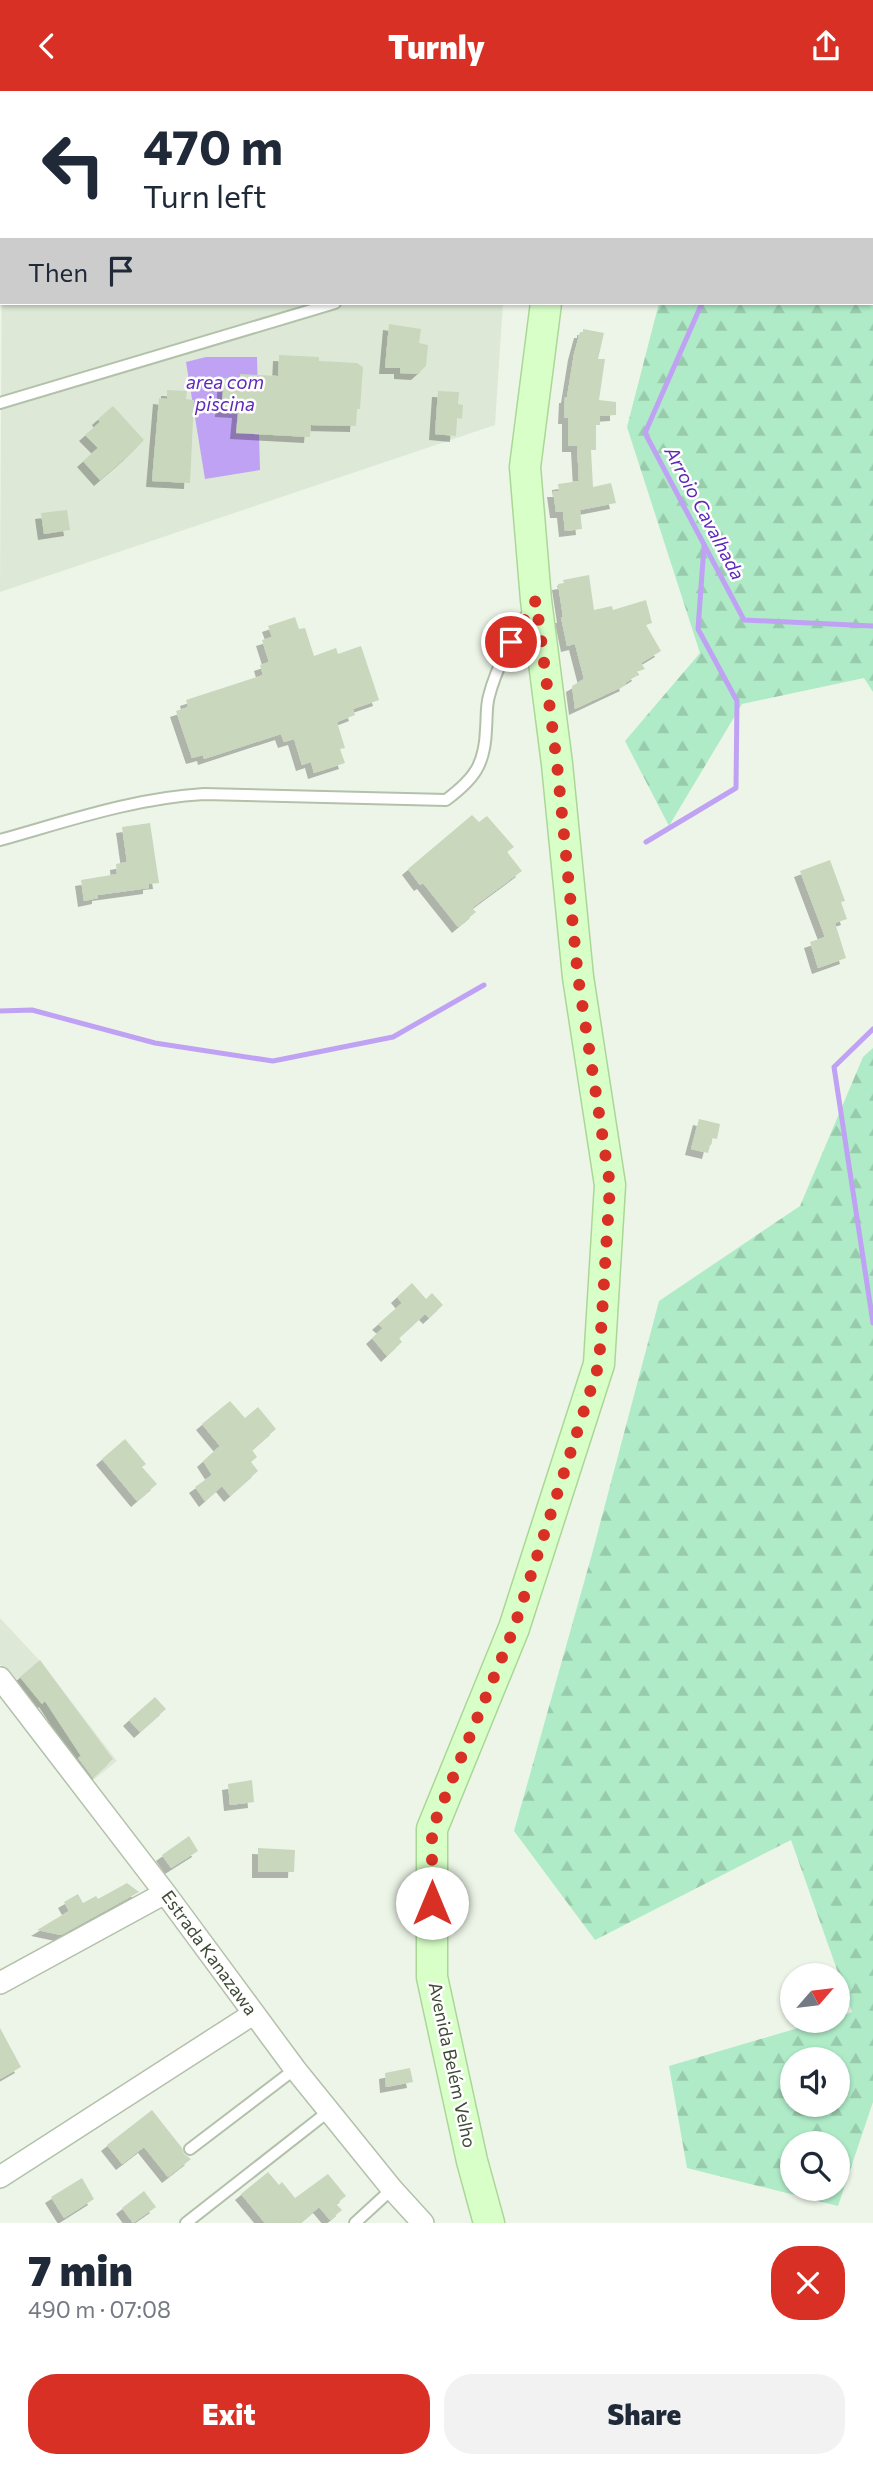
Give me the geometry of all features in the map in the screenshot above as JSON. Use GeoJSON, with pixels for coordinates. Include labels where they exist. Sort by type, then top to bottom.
{"type":"FeatureCollection","features":[{"type":"Feature","properties":{"kind":"main road","name":"Avenida Belém Velho"},"geometry":{"type":"LineString","coordinates":[[489,2223],[472,2161],[432,1977],[432,1829],[514,1628],[599,1364],[610,1185],[578,977],[557,764],[536,600],[525,467],[546,305]]}},
{"type":"Feature","properties":{"kind":"street","name":"Estrada Kanazawa"},"geometry":{"type":"LineString","coordinates":[[0,1678],[165,1893],[295,2069],[424,2223]]}},
{"type":"Feature","properties":{"kind":"street"},"geometry":{"type":"LineString","coordinates":[[0,1983],[165,1893]]}},
{"type":"Feature","properties":{"kind":"street"},"geometry":{"type":"LineString","coordinates":[[0,2177],[253,2014]]}},
{"type":"Feature","properties":{"kind":"lane"},"geometry":{"type":"LineString","coordinates":[[0,403],[328,305]]}},
{"type":"Feature","properties":{"kind":"lane"},"geometry":{"type":"LineString","coordinates":[[0,840],[108,809],[169,796],[446,800],[468,783],[480,765],[486,745],[488,699],[502,659],[536,600]]}},
{"type":"Feature","properties":{"kind":"lane"},"geometry":{"type":"LineString","coordinates":[[190,2149],[295,2069]]}},
{"type":"Feature","properties":{"kind":"lane"},"geometry":{"type":"LineString","coordinates":[[186,2223],[329,2111]]}},
{"type":"Feature","properties":{"kind":"lane"},"geometry":{"type":"LineString","coordinates":[[355,2223],[393,2189]]}},
{"type":"Feature","properties":{"kind":"shaded area"},"geometry":{"type":"Polygon","coordinates":[[[2,305],[503,305],[495,425],[0,592],[2,305]]]}},
{"type":"Feature","properties":{"kind":"shaded area"},"geometry":{"type":"Polygon","coordinates":[[[0,1618],[40,1661],[117,1761],[91,1782],[0,1664],[0,1618]]]}},
{"type":"Feature","properties":{"kind":"green space"},"geometry":{"type":"Polygon","coordinates":[[[658,305],[873,305],[873,692],[864,678],[742,704],[669,826],[625,741],[700,653],[627,427],[658,305]]]}},
{"type":"Feature","properties":{"kind":"green space"},"geometry":{"type":"Polygon","coordinates":[[[873,1048],[873,2102],[850,2170],[850,2131],[780,2131],[780,2191],[687,2168],[669,2066],[781,2033],[850,2033],[850,1963],[835,1963],[791,1840],[595,1940],[514,1831],[592,1554],[659,1301],[800,1206],[863,1057],[873,1048]]]}},
{"type":"Feature","properties":{"kind":"green space"},"geometry":{"type":"Polygon","coordinates":[[[818,2201],[840,2201],[838,2206],[818,2201]]]}},
{"type":"Feature","properties":{"kind":"water","name":"area com piscina"},"geometry":{"type":"Polygon","coordinates":[[[206,357],[257,357],[260,470],[205,479],[186,362],[206,357]]]}},
{"type":"Feature","properties":{"kind":"building"},"geometry":{"type":"Polygon","coordinates":[[[389,324],[421,329],[419,343],[428,345],[426,366],[417,374],[400,373],[400,368],[385,368],[389,324]]]}},
{"type":"Feature","properties":{"kind":"building"},"geometry":{"type":"Polygon","coordinates":[[[583,329],[604,333],[598,359],[605,359],[599,400],[616,402],[616,415],[600,416],[600,425],[596,425],[596,450],[591,450],[593,487],[611,483],[616,503],[580,510],[582,529],[565,531],[563,512],[556,512],[553,491],[559,491],[558,484],[579,481],[577,446],[568,446],[568,418],[564,418],[565,397],[574,354],[583,329]]]}},
{"type":"Feature","properties":{"kind":"building"},"geometry":{"type":"Polygon","coordinates":[[[279,355],[319,357],[319,361],[357,363],[363,367],[356,426],[311,425],[310,437],[236,433],[238,412],[221,411],[224,378],[240,379],[240,374],[278,376],[279,355]]]}},
{"type":"Feature","properties":{"kind":"building"},"geometry":{"type":"Polygon","coordinates":[[[167,390],[187,391],[186,399],[194,400],[190,483],[152,481],[159,398],[167,399],[167,390]]]}},
{"type":"Feature","properties":{"kind":"building"},"geometry":{"type":"Polygon","coordinates":[[[438,391],[459,392],[458,404],[463,405],[462,419],[457,418],[456,436],[435,434],[438,391]]]}},
{"type":"Feature","properties":{"kind":"building"},"geometry":{"type":"Polygon","coordinates":[[[113,406],[144,440],[100,480],[83,461],[98,448],[85,435],[113,406]]]}},
{"type":"Feature","properties":{"kind":"building"},"geometry":{"type":"Polygon","coordinates":[[[67,510],[70,530],[44,534],[41,513],[67,510]]]}},
{"type":"Feature","properties":{"kind":"building"},"geometry":{"type":"Polygon","coordinates":[[[589,575],[594,610],[612,606],[613,610],[646,600],[652,623],[646,625],[661,651],[641,663],[645,669],[636,672],[638,675],[625,683],[626,685],[575,709],[572,686],[584,679],[575,644],[567,646],[558,584],[564,583],[563,580],[589,575]]]}},
{"type":"Feature","properties":{"kind":"building"},"geometry":{"type":"Polygon","coordinates":[[[295,617],[299,629],[305,628],[314,656],[336,648],[338,654],[361,646],[379,700],[353,709],[355,715],[337,722],[345,748],[340,749],[345,763],[314,773],[311,762],[302,765],[294,739],[284,742],[281,734],[204,759],[203,755],[192,758],[176,711],[188,707],[186,700],[263,675],[260,665],[269,662],[262,640],[272,637],[268,626],[295,617]]]}},
{"type":"Feature","properties":{"kind":"building"},"geometry":{"type":"Polygon","coordinates":[[[472,815],[479,822],[487,816],[514,847],[507,852],[522,871],[472,908],[476,912],[458,927],[423,883],[420,885],[408,869],[472,815]]]}},
{"type":"Feature","properties":{"kind":"building"},"geometry":{"type":"Polygon","coordinates":[[[150,823],[159,883],[149,884],[149,888],[98,895],[98,898],[84,901],[81,880],[117,874],[116,864],[127,862],[122,827],[150,823]]]}},
{"type":"Feature","properties":{"kind":"building"},"geometry":{"type":"Polygon","coordinates":[[[830,860],[845,901],[841,902],[847,919],[835,923],[846,958],[818,968],[810,942],[825,937],[800,871],[830,860]]]}},
{"type":"Feature","properties":{"kind":"building"},"geometry":{"type":"Polygon","coordinates":[[[699,1119],[720,1124],[717,1139],[712,1138],[708,1153],[691,1149],[699,1119]]]}},
{"type":"Feature","properties":{"kind":"building"},"geometry":{"type":"Polygon","coordinates":[[[412,1283],[426,1299],[432,1293],[443,1305],[429,1318],[425,1314],[399,1338],[402,1342],[387,1356],[372,1338],[383,1328],[378,1324],[402,1303],[397,1297],[412,1283]]]}},
{"type":"Feature","properties":{"kind":"building"},"geometry":{"type":"Polygon","coordinates":[[[230,1401],[245,1418],[258,1407],[276,1429],[252,1450],[257,1457],[251,1462],[258,1471],[230,1496],[222,1486],[205,1501],[195,1487],[212,1475],[203,1461],[220,1446],[202,1424],[230,1401]]]}},
{"type":"Feature","properties":{"kind":"building"},"geometry":{"type":"Polygon","coordinates":[[[125,1439],[146,1464],[142,1467],[157,1484],[137,1501],[102,1459],[125,1439]]]}},
{"type":"Feature","properties":{"kind":"building"},"geometry":{"type":"Polygon","coordinates":[[[40,1660],[113,1759],[93,1778],[78,1758],[81,1756],[45,1701],[42,1704],[20,1677],[40,1660]]]}},
{"type":"Feature","properties":{"kind":"building"},"geometry":{"type":"Polygon","coordinates":[[[155,1697],[166,1709],[140,1732],[129,1720],[155,1697]]]}},
{"type":"Feature","properties":{"kind":"building"},"geometry":{"type":"Polygon","coordinates":[[[252,1780],[254,1802],[230,1805],[228,1784],[252,1780]]]}},
{"type":"Feature","properties":{"kind":"building"},"geometry":{"type":"Polygon","coordinates":[[[189,1836],[198,1851],[171,1868],[162,1855],[189,1836]]]}},
{"type":"Feature","properties":{"kind":"building"},"geometry":{"type":"Polygon","coordinates":[[[258,1848],[295,1850],[294,1872],[258,1872],[258,1848]]]}},
{"type":"Feature","properties":{"kind":"building"},"geometry":{"type":"Polygon","coordinates":[[[127,1883],[139,1892],[61,1935],[37,1930],[69,1911],[64,1902],[78,1894],[83,1903],[96,1896],[98,1899],[127,1883]]]}},
{"type":"Feature","properties":{"kind":"building"},"geometry":{"type":"Polygon","coordinates":[[[0,2028],[21,2067],[0,2079],[0,2028]]]}},
{"type":"Feature","properties":{"kind":"building"},"geometry":{"type":"Polygon","coordinates":[[[410,2068],[413,2082],[386,2087],[385,2073],[410,2068]]]}},
{"type":"Feature","properties":{"kind":"building"},"geometry":{"type":"Polygon","coordinates":[[[152,2110],[184,2154],[191,2159],[168,2177],[144,2147],[122,2164],[107,2145],[152,2110]]]}},
{"type":"Feature","properties":{"kind":"building"},"geometry":{"type":"Polygon","coordinates":[[[268,2172],[279,2185],[282,2182],[295,2198],[328,2174],[346,2196],[336,2204],[342,2210],[330,2220],[319,2207],[300,2223],[265,2223],[241,2194],[268,2172]]]}},
{"type":"Feature","properties":{"kind":"building"},"geometry":{"type":"Polygon","coordinates":[[[82,2178],[94,2199],[64,2218],[51,2197],[82,2178]]]}},
{"type":"Feature","properties":{"kind":"building"},"geometry":{"type":"Polygon","coordinates":[[[144,2191],[156,2207],[133,2223],[122,2208],[144,2191]]]}},
{"type":"Feature","properties":{"kind":"waterway","name":"Arroio Cavalhada"},"geometry":{"type":"LineString","coordinates":[[701,305],[645,433],[744,620],[873,626]]}},
{"type":"Feature","properties":{"kind":"waterway"},"geometry":{"type":"LineString","coordinates":[[646,842],[736,788],[737,701],[698,629],[704,546]]}},
{"type":"Feature","properties":{"kind":"waterway"},"geometry":{"type":"LineString","coordinates":[[0,1011],[32,1010],[155,1043],[273,1061],[393,1037],[484,985]]}},
{"type":"Feature","properties":{"kind":"waterway","name":"Arroio Cavalhada"},"geometry":{"type":"LineString","coordinates":[[873,1029],[834,1067],[873,1323]]}},
{"type":"Feature","properties":{"kind":"route"},"geometry":{"type":"LineString","coordinates":[[432,1903],[432,1829],[514,1628],[599,1364],[610,1185],[578,977],[557,764],[536,600],[511,642]]}}]}
